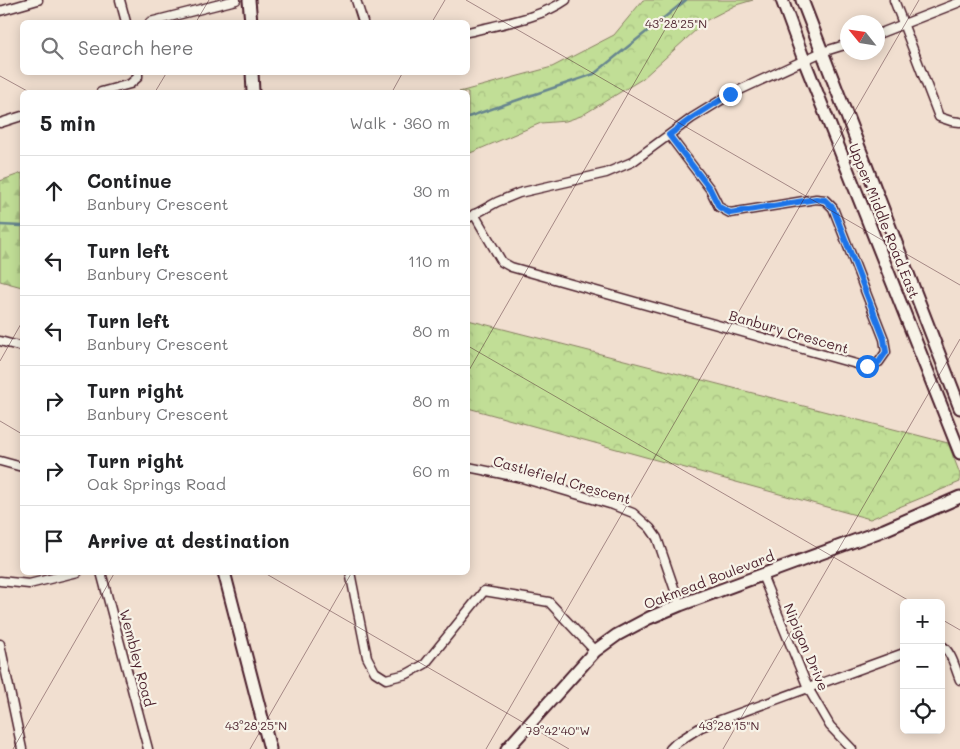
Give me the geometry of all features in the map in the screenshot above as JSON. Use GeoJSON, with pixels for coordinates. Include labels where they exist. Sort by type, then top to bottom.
{"type":"FeatureCollection","features":[{"type":"Feature","properties":{"kind":"main road"},"geometry":{"type":"LineString","coordinates":[[249,0],[251,20]]}},
{"type":"Feature","properties":{"kind":"main road","name":"Upper Middle Road East"},"geometry":{"type":"LineString","coordinates":[[782,0],[960,453]]}},
{"type":"Feature","properties":{"kind":"main road","name":"Upper Middle Road East"},"geometry":{"type":"LineString","coordinates":[[802,0],[960,408]]}},
{"type":"Feature","properties":{"kind":"main road"},"geometry":{"type":"LineString","coordinates":[[252,75],[253,90]]}},
{"type":"Feature","properties":{"kind":"main road","name":"Oakmead Boulevard"},"geometry":{"type":"LineString","coordinates":[[507,749],[595,651],[617,635],[649,618],[680,605],[884,530],[960,496]]}},
{"type":"Feature","properties":{"kind":"main road"},"geometry":{"type":"LineString","coordinates":[[225,575],[270,749]]}},
{"type":"Feature","properties":{"kind":"street"},"geometry":{"type":"LineString","coordinates":[[0,11],[38,0]]}},
{"type":"Feature","properties":{"kind":"street"},"geometry":{"type":"LineString","coordinates":[[120,0],[125,20]]}},
{"type":"Feature","properties":{"kind":"street"},"geometry":{"type":"LineString","coordinates":[[158,20],[236,0]]}},
{"type":"Feature","properties":{"kind":"street"},"geometry":{"type":"LineString","coordinates":[[356,0],[362,20]]}},
{"type":"Feature","properties":{"kind":"street"},"geometry":{"type":"LineString","coordinates":[[470,31],[541,13],[554,8],[566,0]]}},
{"type":"Feature","properties":{"kind":"street"},"geometry":{"type":"LineString","coordinates":[[894,0],[939,117],[960,122]]}},
{"type":"Feature","properties":{"kind":"street"},"geometry":{"type":"LineString","coordinates":[[885,32],[960,2]]}},
{"type":"Feature","properties":{"kind":"street"},"geometry":{"type":"LineString","coordinates":[[471,216],[519,193],[606,173],[632,162],[692,118],[730,94],[822,52],[840,46]]}},
{"type":"Feature","properties":{"kind":"street"},"geometry":{"type":"LineString","coordinates":[[108,90],[130,84],[138,75]]}},
{"type":"Feature","properties":{"kind":"street"},"geometry":{"type":"LineString","coordinates":[[0,123],[20,117]]}},
{"type":"Feature","properties":{"kind":"street","name":"Banbury Crescent"},"geometry":{"type":"LineString","coordinates":[[471,216],[502,262],[511,267],[867,366],[879,362],[886,352],[884,339],[833,208],[825,200],[816,199],[730,213],[719,207],[710,189],[669,135]]}},
{"type":"Feature","properties":{"kind":"street"},"geometry":{"type":"LineString","coordinates":[[0,341],[20,346]]}},
{"type":"Feature","properties":{"kind":"street"},"geometry":{"type":"LineString","coordinates":[[0,461],[20,466]]}},
{"type":"Feature","properties":{"kind":"street","name":"Castlefield Crescent"},"geometry":{"type":"LineString","coordinates":[[470,467],[522,478],[633,513],[650,528],[657,538],[680,605]]}},
{"type":"Feature","properties":{"kind":"street"},"geometry":{"type":"LineString","coordinates":[[0,581],[29,584],[66,575]]}},
{"type":"Feature","properties":{"kind":"street","name":"Wembley Road"},"geometry":{"type":"LineString","coordinates":[[102,575],[148,749]]}},
{"type":"Feature","properties":{"kind":"street"},"geometry":{"type":"LineString","coordinates":[[351,575],[368,658],[375,672],[386,679],[407,674],[425,664],[484,591],[549,602],[595,651]]}},
{"type":"Feature","properties":{"kind":"street","name":"Nipigon Drive"},"geometry":{"type":"LineString","coordinates":[[762,575],[808,688],[830,726],[852,749]]}},
{"type":"Feature","properties":{"kind":"street"},"geometry":{"type":"LineString","coordinates":[[0,644],[2,664],[22,749]]}},
{"type":"Feature","properties":{"kind":"street"},"geometry":{"type":"LineString","coordinates":[[945,647],[951,656],[960,680]]}},
{"type":"Feature","properties":{"kind":"street"},"geometry":{"type":"LineString","coordinates":[[670,749],[701,727],[900,654]]}},
{"type":"Feature","properties":{"kind":"green space"},"geometry":{"type":"Polygon","coordinates":[[[643,0],[753,0],[736,5],[707,20],[642,79],[581,116],[566,121],[541,123],[470,153],[470,90],[466,90],[552,67],[614,35],[643,0]]]}},
{"type":"Feature","properties":{"kind":"green space"},"geometry":{"type":"Polygon","coordinates":[[[20,174],[20,286],[0,281],[0,181],[20,174]]]}},
{"type":"Feature","properties":{"kind":"green space"},"geometry":{"type":"Polygon","coordinates":[[[470,321],[948,443],[960,474],[960,482],[870,519],[470,409],[470,321]]]}},
{"type":"Feature","properties":{"kind":"waterway"},"geometry":{"type":"LineString","coordinates":[[470,116],[594,74],[686,0]]}},
{"type":"Feature","properties":{"kind":"waterway"},"geometry":{"type":"LineString","coordinates":[[0,225],[20,226]]}},
{"type":"Feature","properties":{"kind":"route"},"geometry":{"type":"LineString","coordinates":[[730,94],[669,135],[710,189],[719,207],[730,213],[816,199],[825,200],[833,208],[884,339],[886,352],[879,362],[867,366]]}}]}
